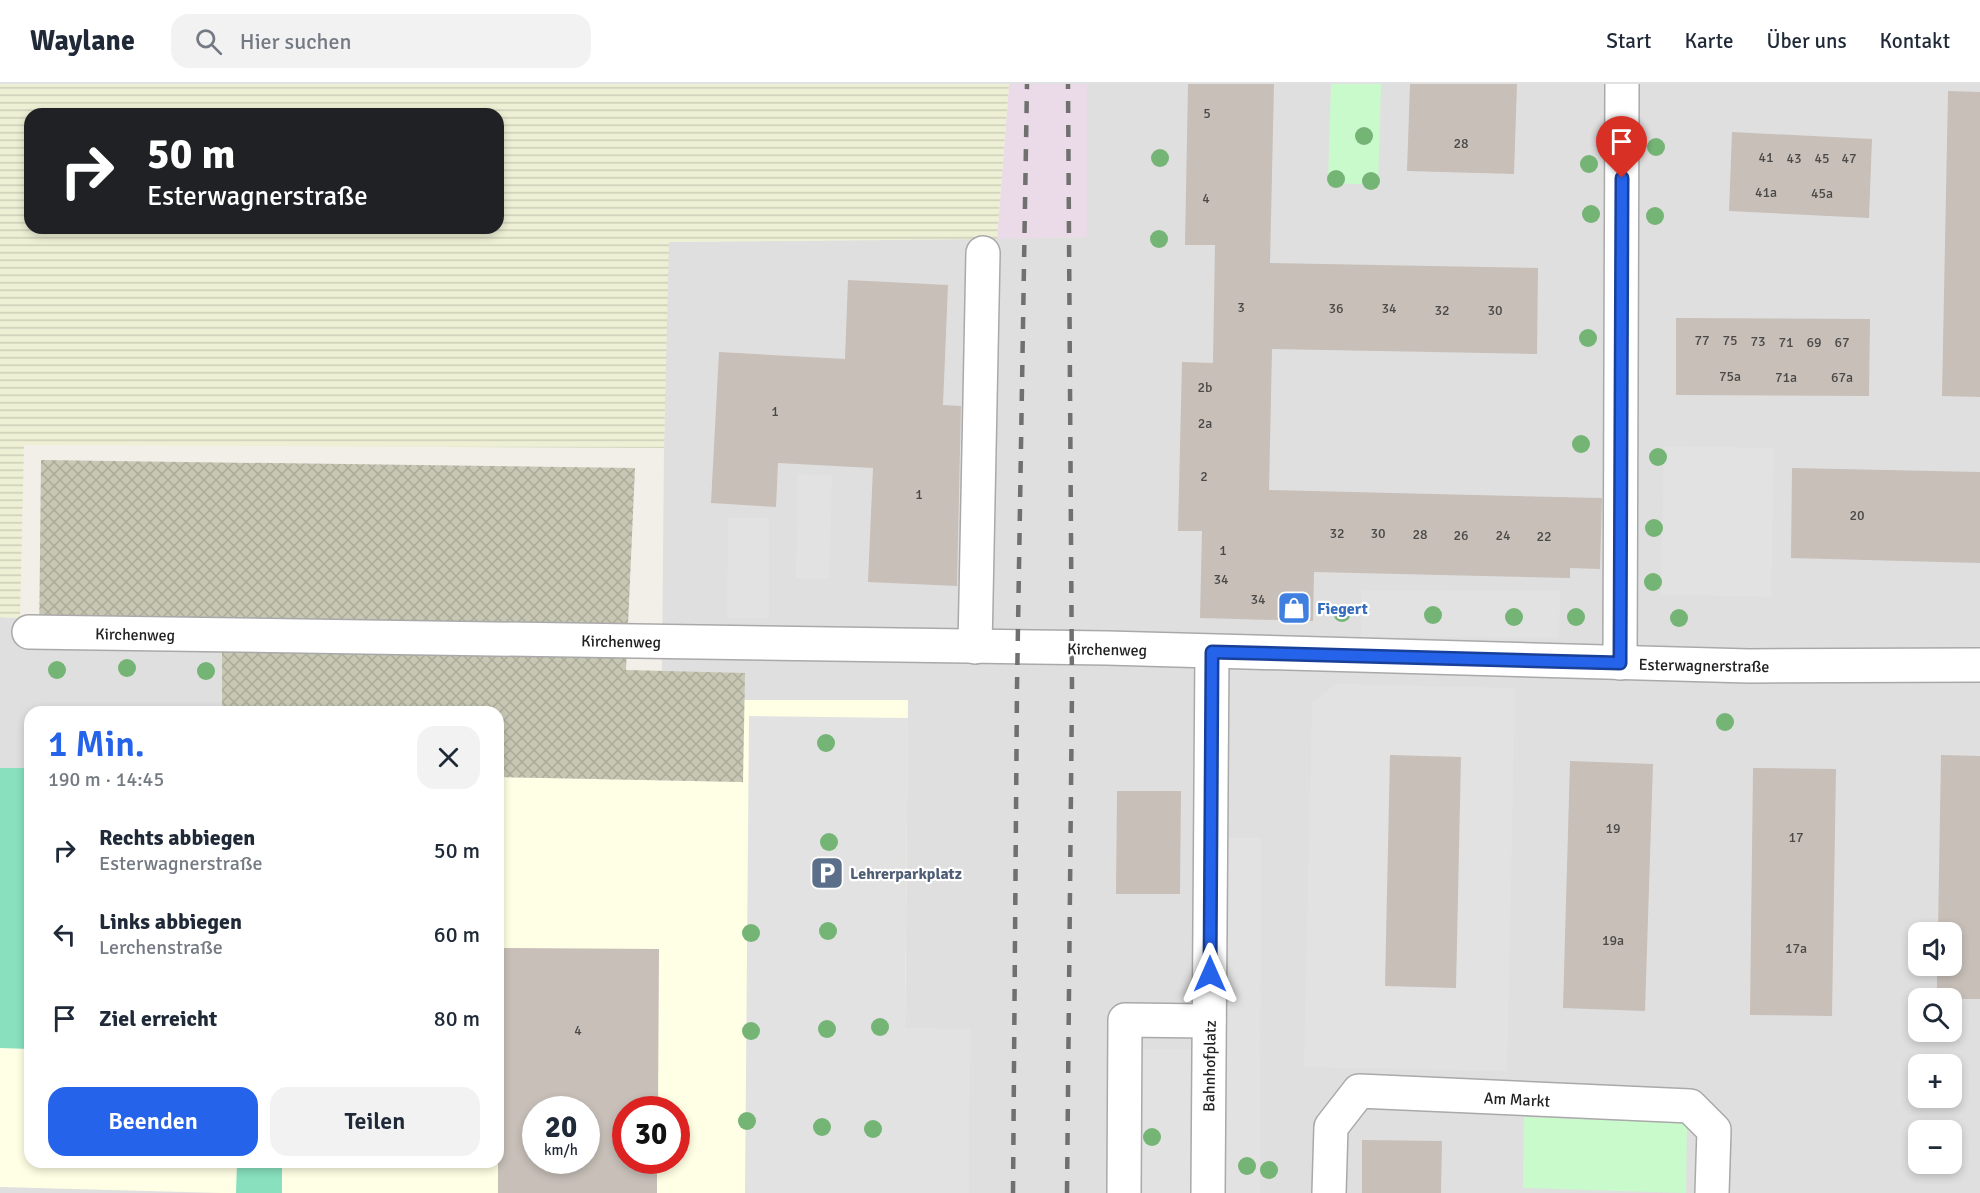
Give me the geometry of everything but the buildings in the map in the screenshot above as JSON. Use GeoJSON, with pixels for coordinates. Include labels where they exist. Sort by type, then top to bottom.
{"type":"FeatureCollection","features":[{"type":"Feature","properties":{"kind":"street"},"geometry":{"type":"LineString","coordinates":[[1620,663],[1622,84]]}},
{"type":"Feature","properties":{"kind":"street"},"geometry":{"type":"LineString","coordinates":[[975,647],[983,253]]}},
{"type":"Feature","properties":{"kind":"street","name":"Kirchenweg"},"geometry":{"type":"LineString","coordinates":[[29,632],[1212,652]]}},
{"type":"Feature","properties":{"kind":"street","name":"Esterwagnerstraße"},"geometry":{"type":"LineString","coordinates":[[1212,652],[1749,666],[1980,665]]}},
{"type":"Feature","properties":{"kind":"street","name":"Bahnhofplatz"},"geometry":{"type":"LineString","coordinates":[[1208,1193],[1212,652]]}},
{"type":"Feature","properties":{"kind":"street"},"geometry":{"type":"LineString","coordinates":[[1124,1193],[1125,1020],[1209,1022]]}},
{"type":"Feature","properties":{"kind":"street","name":"Am Markt"},"geometry":{"type":"LineString","coordinates":[[1329,1193],[1331,1127],[1359,1091],[1690,1106],[1714,1130],[1712,1193]]}},
{"type":"Feature","properties":{"kind":"shaded area"},"geometry":{"type":"Polygon","coordinates":[[[0,84],[1009,84],[997,239],[669,242],[664,448],[24,445],[20,618],[0,617],[0,84]]]}},
{"type":"Feature","properties":{"kind":"shaded area"},"geometry":{"type":"Polygon","coordinates":[[[1009,84],[1087,84],[1087,237],[997,239],[1009,84]]]}},
{"type":"Feature","properties":{"kind":"shaded area"},"geometry":{"type":"Polygon","coordinates":[[[1087,84],[1980,84],[1980,1193],[0,1193],[0,617],[20,618],[19,648],[222,650],[222,706],[24,706],[24,1168],[504,1168],[504,777],[742,782],[662,671],[668,242],[1087,237],[1087,84]]]}},
{"type":"Feature","properties":{"kind":"shaded area"},"geometry":{"type":"Polygon","coordinates":[[[1664,446],[1774,448],[1771,597],[1661,594],[1664,446]]]}},
{"type":"Feature","properties":{"kind":"shaded area"},"geometry":{"type":"Polygon","coordinates":[[[41,460],[635,468],[626,670],[745,673],[743,782],[504,777],[504,706],[222,706],[222,650],[39,648],[41,460]]]}},
{"type":"Feature","properties":{"kind":"shaded area"},"geometry":{"type":"Polygon","coordinates":[[[798,474],[832,475],[829,579],[796,578],[798,474]]]}},
{"type":"Feature","properties":{"kind":"shaded area"},"geometry":{"type":"Polygon","coordinates":[[[728,518],[769,518],[769,618],[727,618],[728,518]]]}},
{"type":"Feature","properties":{"kind":"shaded area"},"geometry":{"type":"Polygon","coordinates":[[[1361,590],[1560,591],[1559,638],[1361,637],[1361,590]]]}},
{"type":"Feature","properties":{"kind":"shaded area"},"geometry":{"type":"Polygon","coordinates":[[[1336,684],[1515,688],[1507,1071],[1304,1067],[1312,702],[1336,684]]]}},
{"type":"Feature","properties":{"kind":"shaded area"},"geometry":{"type":"Polygon","coordinates":[[[744,700],[908,700],[905,1028],[861,1193],[222,1193],[0,1187],[0,768],[24,768],[24,1168],[504,1168],[504,777],[742,782],[744,700]]]}},
{"type":"Feature","properties":{"kind":"shaded area","name":"Lehrerparkplatz"},"geometry":{"type":"Polygon","coordinates":[[[749,716],[908,718],[905,1028],[970,1029],[969,1193],[745,1193],[749,716]]]}},
{"type":"Feature","properties":{"kind":"shaded area"},"geometry":{"type":"Polygon","coordinates":[[[1228,838],[1261,838],[1260,1193],[1131,1193],[1131,1049],[1227,1049],[1228,838]]]}},
{"type":"Feature","properties":{"kind":"green space"},"geometry":{"type":"Polygon","coordinates":[[[1331,84],[1381,84],[1378,185],[1328,183],[1331,84]]]}},
{"type":"Feature","properties":{"kind":"green space"},"geometry":{"type":"Polygon","coordinates":[[[0,768],[24,768],[24,1049],[0,1048],[0,768]]]}},
{"type":"Feature","properties":{"kind":"green space"},"geometry":{"type":"Polygon","coordinates":[[[1524,1117],[1687,1123],[1686,1193],[1523,1188],[1524,1117]]]}},
{"type":"Feature","properties":{"kind":"green space"},"geometry":{"type":"Polygon","coordinates":[[[237,1168],[282,1168],[282,1193],[236,1193],[237,1168]]]}},
{"type":"Feature","properties":{"kind":"railway"},"geometry":{"type":"LineString","coordinates":[[1013,1193],[1017,687],[1027,84]]}},
{"type":"Feature","properties":{"kind":"railway"},"geometry":{"type":"LineString","coordinates":[[1067,1193],[1072,689],[1068,84]]}},
{"type":"Feature","properties":{"kind":"place","name":"Fiegert"},"geometry":{"type":"Point","coordinates":[1294,608]}},
{"type":"Feature","properties":{"kind":"place","name":"Lehrerparkplatz"},"geometry":{"type":"Point","coordinates":[827,873]}},
{"type":"Feature","properties":{"kind":"route"},"geometry":{"type":"LineString","coordinates":[[1210,974],[1212,652],[1620,663],[1622,178]]}}]}
